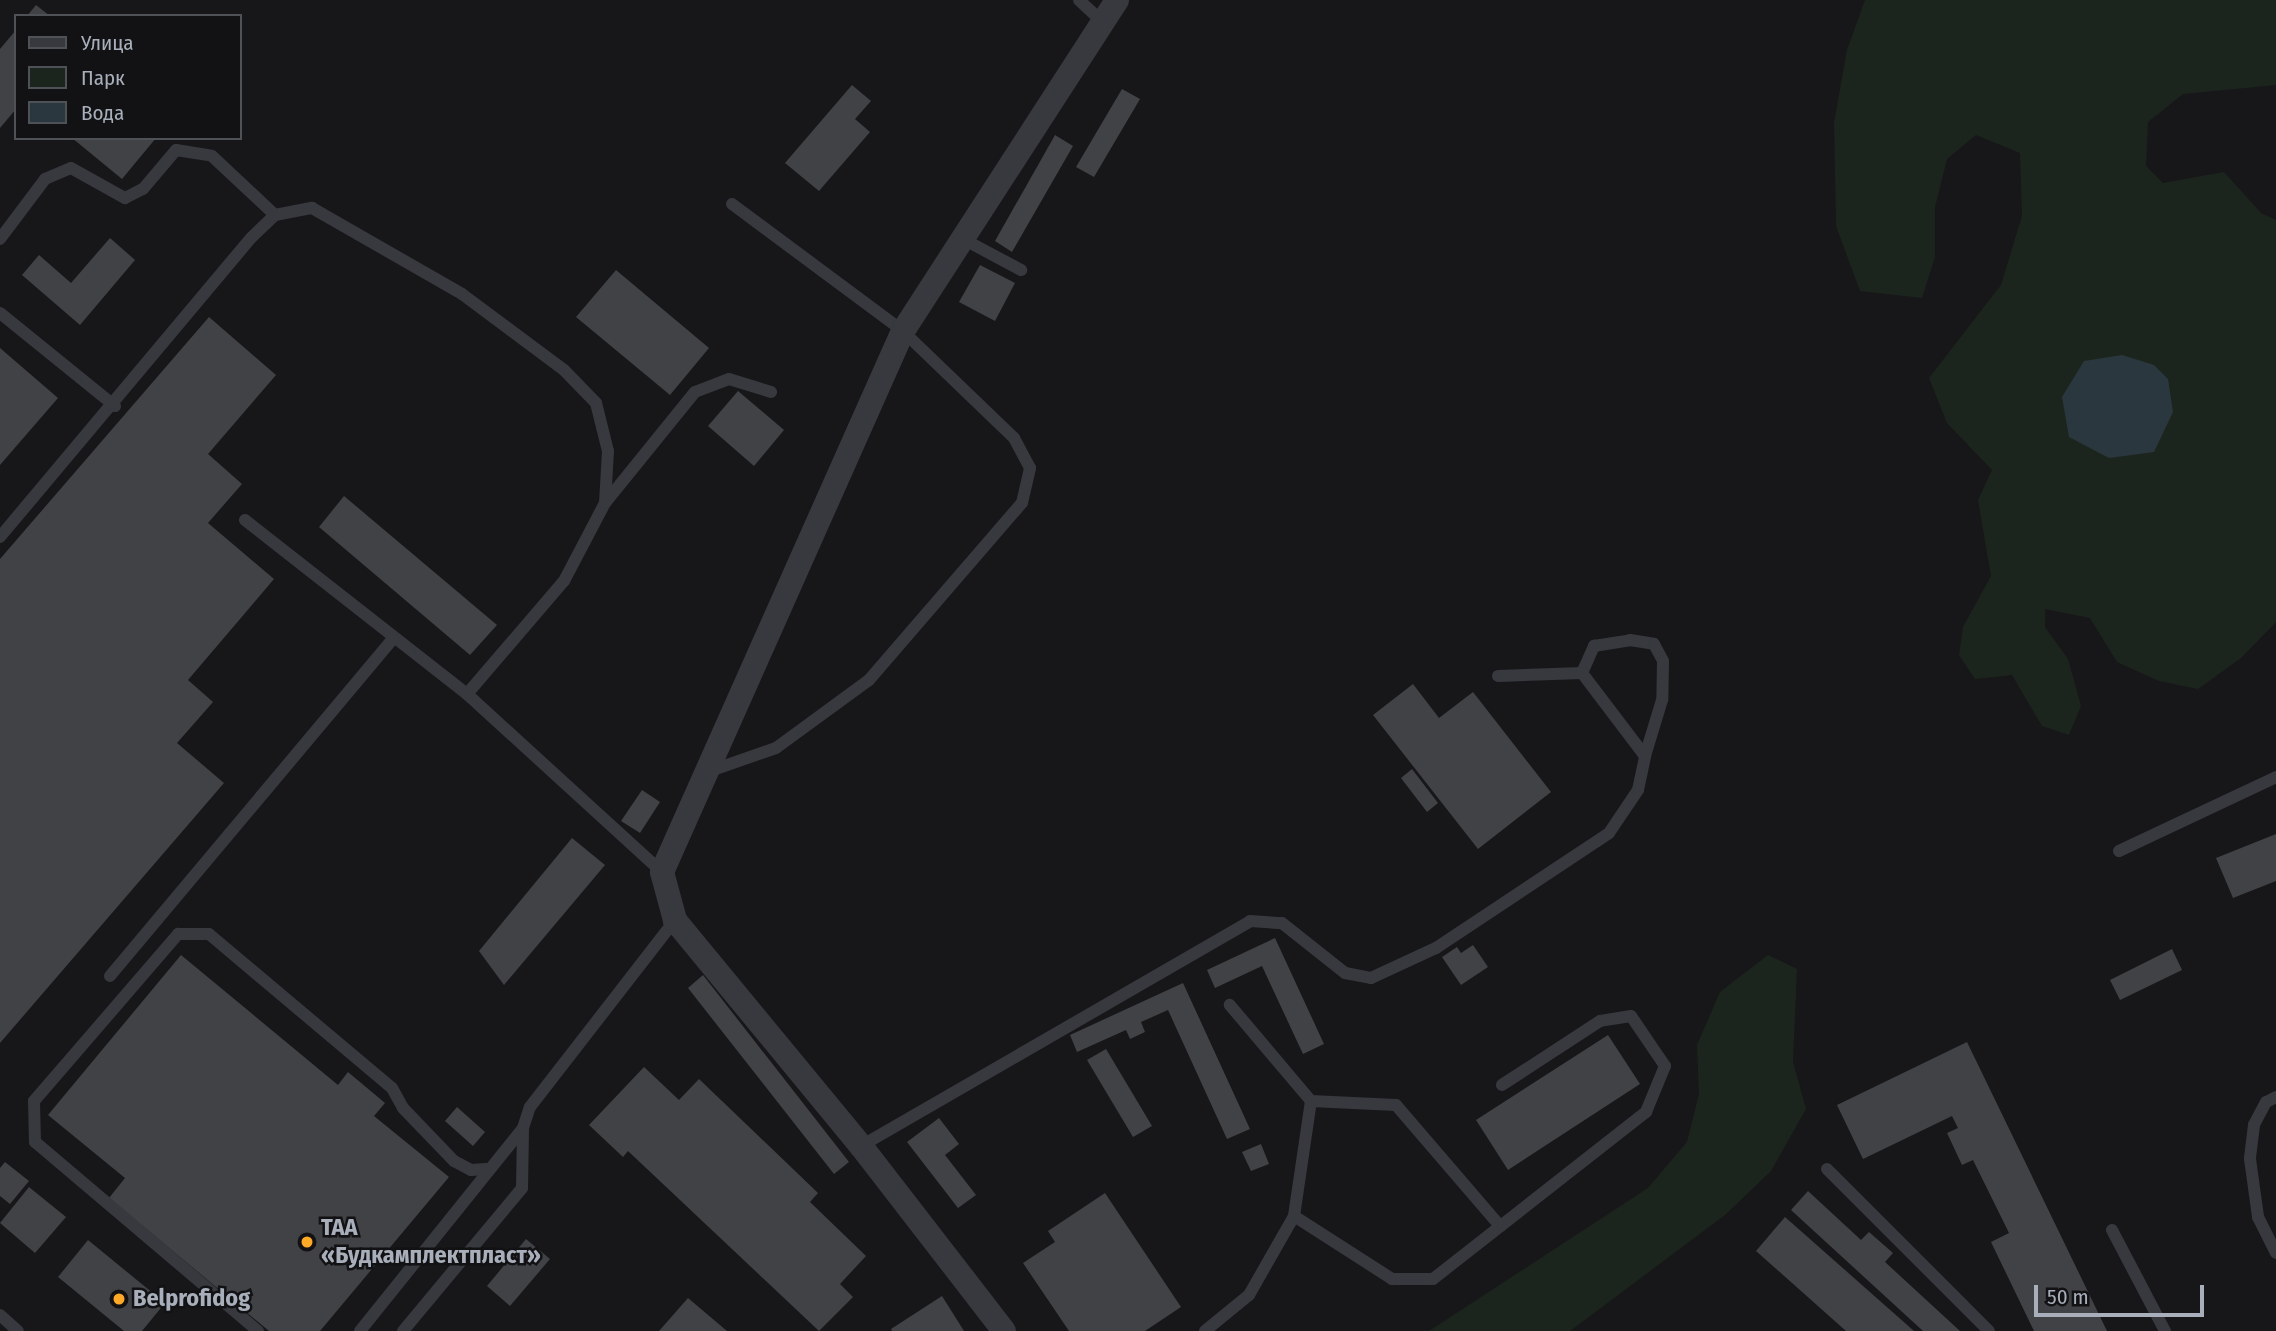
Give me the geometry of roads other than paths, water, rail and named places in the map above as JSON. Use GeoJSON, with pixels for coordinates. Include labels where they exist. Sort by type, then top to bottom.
{"type":"FeatureCollection","features":[{"type":"Feature","properties":{"kind":"street"},"geometry":{"type":"LineString","coordinates":[[1004,1331],[862,1146],[675,920],[662,872],[903,331],[1117,0]]}},
{"type":"Feature","properties":{"kind":"lane"},"geometry":{"type":"LineString","coordinates":[[1079,0],[1103,22]]}},
{"type":"Feature","properties":{"kind":"lane"},"geometry":{"type":"LineString","coordinates":[[0,239],[45,178],[71,167],[125,198],[143,189],[176,150],[212,156],[275,215]]}},
{"type":"Feature","properties":{"kind":"lane"},"geometry":{"type":"LineString","coordinates":[[706,773],[776,748],[869,680],[1022,503],[1030,468],[1014,438],[903,331],[732,204]]}},
{"type":"Feature","properties":{"kind":"lane"},"geometry":{"type":"LineString","coordinates":[[0,537],[115,406],[275,215],[312,208],[462,294],[564,370],[596,403],[608,451],[605,503]]}},
{"type":"Feature","properties":{"kind":"lane"},"geometry":{"type":"LineString","coordinates":[[963,239],[1021,270]]}},
{"type":"Feature","properties":{"kind":"lane"},"geometry":{"type":"LineString","coordinates":[[0,313],[115,406]]}},
{"type":"Feature","properties":{"kind":"lane"},"geometry":{"type":"LineString","coordinates":[[467,694],[564,581],[605,503],[695,392],[729,379],[771,392]]}},
{"type":"Feature","properties":{"kind":"lane"},"geometry":{"type":"LineString","coordinates":[[245,520],[467,694],[662,872]]}},
{"type":"Feature","properties":{"kind":"lane"},"geometry":{"type":"LineString","coordinates":[[110,976],[394,638]]}},
{"type":"Feature","properties":{"kind":"lane"},"geometry":{"type":"LineString","coordinates":[[862,1146],[1250,921],[1282,923],[1345,973],[1371,978],[1436,948],[1609,833],[1637,790],[1662,700],[1663,661],[1654,644],[1630,640],[1594,646],[1582,673]]}},
{"type":"Feature","properties":{"kind":"lane"},"geometry":{"type":"LineString","coordinates":[[1498,676],[1582,673]]}},
{"type":"Feature","properties":{"kind":"lane"},"geometry":{"type":"LineString","coordinates":[[1582,673],[1645,755]]}},
{"type":"Feature","properties":{"kind":"lane"},"geometry":{"type":"LineString","coordinates":[[2119,851],[2276,777]]}},
{"type":"Feature","properties":{"kind":"lane"},"geometry":{"type":"LineString","coordinates":[[404,1331],[522,1188],[523,1128],[530,1107],[675,920]]}},
{"type":"Feature","properties":{"kind":"lane"},"geometry":{"type":"LineString","coordinates":[[258,1331],[35,1142],[34,1101],[178,934],[209,934],[392,1088],[403,1108],[454,1161],[471,1170],[486,1169]]}},
{"type":"Feature","properties":{"kind":"lane"},"geometry":{"type":"LineString","coordinates":[[1230,1005],[1311,1101],[1396,1105],[1500,1226]]}},
{"type":"Feature","properties":{"kind":"lane"},"geometry":{"type":"LineString","coordinates":[[1294,1216],[1392,1279],[1433,1279],[1472,1253],[1500,1226],[1646,1112],[1665,1066],[1631,1016],[1600,1021],[1502,1085]]}},
{"type":"Feature","properties":{"kind":"lane"},"geometry":{"type":"LineString","coordinates":[[2276,1097],[2266,1102],[2254,1125],[2250,1158],[2258,1217],[2276,1253]]}},
{"type":"Feature","properties":{"kind":"lane"},"geometry":{"type":"LineString","coordinates":[[1205,1331],[1249,1295],[1294,1216],[1311,1101]]}},
{"type":"Feature","properties":{"kind":"lane"},"geometry":{"type":"LineString","coordinates":[[360,1331],[486,1169],[523,1128]]}},
{"type":"Feature","properties":{"kind":"lane"},"geometry":{"type":"LineString","coordinates":[[1827,1169],[1989,1331]]}},
{"type":"Feature","properties":{"kind":"lane"},"geometry":{"type":"LineString","coordinates":[[2112,1230],[2165,1331]]}},
{"type":"Feature","properties":{"kind":"lane"},"geometry":{"type":"LineString","coordinates":[[0,1315],[18,1331]]}},
{"type":"Feature","properties":{"kind":"water"},"geometry":{"type":"Polygon","coordinates":[[[2122,355],[2154,365],[2168,379],[2173,412],[2154,452],[2109,458],[2069,437],[2062,397],[2084,361],[2122,355]]]}},
{"type":"Feature","properties":{"kind":"place","name":"ТАА «Будкамплектпласт»"},"geometry":{"type":"Point","coordinates":[307,1242]}},
{"type":"Feature","properties":{"kind":"place","name":"Belprofidog"},"geometry":{"type":"Point","coordinates":[119,1299]}}]}
